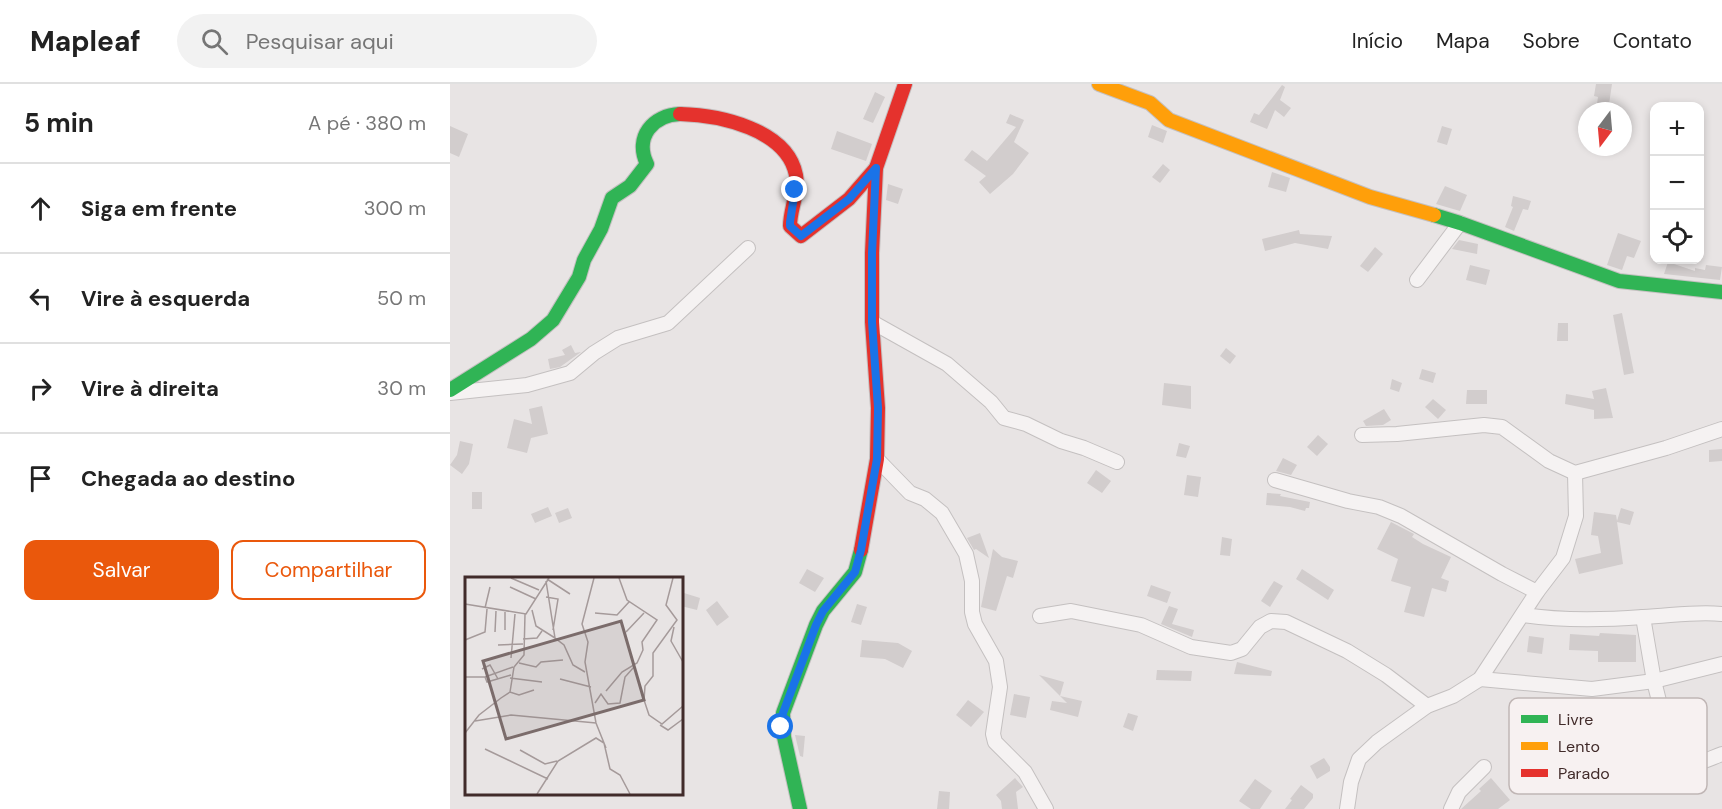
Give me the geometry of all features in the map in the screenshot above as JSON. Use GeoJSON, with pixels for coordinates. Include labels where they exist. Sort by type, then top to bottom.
{"type":"FeatureCollection","features":[{"type":"Feature","properties":{"kind":"street"},"geometry":{"type":"LineString","coordinates":[[800,809],[796,781],[781,727],[783,713],[816,625],[823,611],[855,572],[861,550],[877,459],[878,408],[872,322],[876,168],[905,84]]}},
{"type":"Feature","properties":{"kind":"street"},"geometry":{"type":"LineString","coordinates":[[1099,84],[1150,103],[1169,120],[1370,196],[1460,223],[1620,281],[1722,292]]}},
{"type":"Feature","properties":{"kind":"street"},"geometry":{"type":"LineString","coordinates":[[450,392],[531,339],[554,320],[579,277],[584,260],[601,229],[612,198],[630,186],[644,170],[647,164],[641,153],[644,136],[660,117],[689,112],[751,128],[766,135],[792,165],[796,176],[790,226],[801,236],[849,199],[876,168]]}},
{"type":"Feature","properties":{"kind":"street"},"geometry":{"type":"LineString","coordinates":[[1417,280],[1460,223]]}},
{"type":"Feature","properties":{"kind":"street"},"geometry":{"type":"LineString","coordinates":[[450,392],[527,385],[570,373],[594,353],[618,338],[668,323],[748,248]]}},
{"type":"Feature","properties":{"kind":"street"},"geometry":{"type":"LineString","coordinates":[[872,322],[947,364],[991,402],[1004,418],[1026,424],[1061,441],[1117,462]]}},
{"type":"Feature","properties":{"kind":"street"},"geometry":{"type":"LineString","coordinates":[[1362,435],[1397,434],[1484,425],[1502,427],[1549,461],[1575,473],[1666,448],[1722,429]]}},
{"type":"Feature","properties":{"kind":"street"},"geometry":{"type":"LineString","coordinates":[[877,459],[910,493],[925,499],[942,513],[966,554],[972,581],[972,612],[975,624],[996,661],[1000,687],[993,734],[995,742],[1025,772],[1046,809]]}},
{"type":"Feature","properties":{"kind":"street"},"geometry":{"type":"LineString","coordinates":[[1347,809],[1351,782],[1359,759],[1377,742],[1427,706],[1453,696],[1480,679],[1537,592],[1563,558],[1576,516],[1575,473]]}},
{"type":"Feature","properties":{"kind":"street"},"geometry":{"type":"LineString","coordinates":[[1275,480],[1379,507],[1401,516],[1537,592]]}},
{"type":"Feature","properties":{"kind":"street"},"geometry":{"type":"LineString","coordinates":[[1040,616],[1071,611],[1141,625],[1191,647],[1231,653],[1242,649],[1260,627],[1271,621],[1286,622],[1347,651],[1386,675],[1427,706]]}},
{"type":"Feature","properties":{"kind":"street"},"geometry":{"type":"LineString","coordinates":[[1523,615],[1550,619],[1643,617],[1700,612],[1722,614]]}},
{"type":"Feature","properties":{"kind":"street"},"geometry":{"type":"LineString","coordinates":[[1643,617],[1658,698]]}},
{"type":"Feature","properties":{"kind":"street"},"geometry":{"type":"LineString","coordinates":[[1480,679],[1592,688],[1654,681],[1722,664]]}},
{"type":"Feature","properties":{"kind":"street"},"geometry":{"type":"LineString","coordinates":[[1707,760],[1722,754]]}},
{"type":"Feature","properties":{"kind":"street"},"geometry":{"type":"LineString","coordinates":[[1451,809],[1459,792],[1484,767]]}},
{"type":"Feature","properties":{"kind":"building"},"geometry":{"type":"Polygon","coordinates":[[[1596,84],[1612,84],[1609,102],[1597,102],[1598,97],[1594,96],[1596,84]]]}},
{"type":"Feature","properties":{"kind":"building"},"geometry":{"type":"Polygon","coordinates":[[[1282,85],[1285,87],[1280,100],[1291,108],[1284,117],[1275,110],[1267,129],[1250,122],[1254,113],[1259,115],[1282,85]]]}},
{"type":"Feature","properties":{"kind":"building"},"geometry":{"type":"Polygon","coordinates":[[[875,92],[885,97],[873,123],[863,119],[875,92]]]}},
{"type":"Feature","properties":{"kind":"building"},"geometry":{"type":"Polygon","coordinates":[[[1010,114],[1024,120],[1014,142],[1029,153],[1013,174],[990,194],[979,182],[986,176],[964,160],[972,150],[987,161],[1016,127],[1006,123],[1010,114]]]}},
{"type":"Feature","properties":{"kind":"building"},"geometry":{"type":"Polygon","coordinates":[[[1152,125],[1167,131],[1163,143],[1148,137],[1152,125]]]}},
{"type":"Feature","properties":{"kind":"building"},"geometry":{"type":"Polygon","coordinates":[[[450,126],[468,134],[459,157],[450,153],[450,126]]]}},
{"type":"Feature","properties":{"kind":"building"},"geometry":{"type":"Polygon","coordinates":[[[1442,126],[1452,129],[1447,145],[1437,142],[1442,126]]]}},
{"type":"Feature","properties":{"kind":"building"},"geometry":{"type":"Polygon","coordinates":[[[837,131],[872,144],[866,161],[831,149],[837,131]]]}},
{"type":"Feature","properties":{"kind":"building"},"geometry":{"type":"Polygon","coordinates":[[[1163,164],[1170,170],[1160,183],[1152,177],[1163,164]]]}},
{"type":"Feature","properties":{"kind":"building"},"geometry":{"type":"Polygon","coordinates":[[[1272,172],[1290,178],[1286,192],[1268,187],[1272,172]]]}},
{"type":"Feature","properties":{"kind":"building"},"geometry":{"type":"Polygon","coordinates":[[[888,184],[903,189],[898,204],[886,200],[888,184]]]}},
{"type":"Feature","properties":{"kind":"building"},"geometry":{"type":"Polygon","coordinates":[[[1445,186],[1467,195],[1460,211],[1436,204],[1445,186]]]}},
{"type":"Feature","properties":{"kind":"building"},"geometry":{"type":"Polygon","coordinates":[[[1513,196],[1531,201],[1528,210],[1523,209],[1514,231],[1505,227],[1513,207],[1511,206],[1513,196]]]}},
{"type":"Feature","properties":{"kind":"building"},"geometry":{"type":"Polygon","coordinates":[[[1299,230],[1300,234],[1332,236],[1328,249],[1295,243],[1265,251],[1262,239],[1299,230]]]}},
{"type":"Feature","properties":{"kind":"building"},"geometry":{"type":"Polygon","coordinates":[[[1618,233],[1641,241],[1634,258],[1627,256],[1622,270],[1607,265],[1618,233]]]}},
{"type":"Feature","properties":{"kind":"building"},"geometry":{"type":"Polygon","coordinates":[[[1459,240],[1478,244],[1477,254],[1452,249],[1459,240]]]}},
{"type":"Feature","properties":{"kind":"building"},"geometry":{"type":"Polygon","coordinates":[[[1375,247],[1383,254],[1368,272],[1360,266],[1375,247]]]}},
{"type":"Feature","properties":{"kind":"building"},"geometry":{"type":"Polygon","coordinates":[[[1667,264],[1695,271],[1695,268],[1705,270],[1706,265],[1722,267],[1720,280],[1664,274],[1667,264]]]}},
{"type":"Feature","properties":{"kind":"building"},"geometry":{"type":"Polygon","coordinates":[[[1470,265],[1490,270],[1486,285],[1466,280],[1470,265]]]}},
{"type":"Feature","properties":{"kind":"building"},"geometry":{"type":"Polygon","coordinates":[[[1622,313],[1634,373],[1624,375],[1613,315],[1622,313]]]}},
{"type":"Feature","properties":{"kind":"building"},"geometry":{"type":"Polygon","coordinates":[[[1558,323],[1568,323],[1568,341],[1557,341],[1558,323]]]}},
{"type":"Feature","properties":{"kind":"building"},"geometry":{"type":"Polygon","coordinates":[[[571,345],[575,353],[581,352],[560,367],[550,369],[548,359],[565,355],[562,350],[571,345]]]}},
{"type":"Feature","properties":{"kind":"building"},"geometry":{"type":"Polygon","coordinates":[[[1226,348],[1236,356],[1230,364],[1220,356],[1226,348]]]}},
{"type":"Feature","properties":{"kind":"building"},"geometry":{"type":"Polygon","coordinates":[[[1422,369],[1436,373],[1433,383],[1419,379],[1422,369]]]}},
{"type":"Feature","properties":{"kind":"building"},"geometry":{"type":"Polygon","coordinates":[[[1392,379],[1402,383],[1399,392],[1390,389],[1392,379]]]}},
{"type":"Feature","properties":{"kind":"building"},"geometry":{"type":"Polygon","coordinates":[[[1164,383],[1191,386],[1191,409],[1162,405],[1164,383]]]}},
{"type":"Feature","properties":{"kind":"building"},"geometry":{"type":"Polygon","coordinates":[[[1606,388],[1613,418],[1594,419],[1594,410],[1565,404],[1566,394],[1594,399],[1592,391],[1606,388]]]}},
{"type":"Feature","properties":{"kind":"building"},"geometry":{"type":"Polygon","coordinates":[[[1467,390],[1487,390],[1487,404],[1466,404],[1467,390]]]}},
{"type":"Feature","properties":{"kind":"building"},"geometry":{"type":"Polygon","coordinates":[[[1433,399],[1446,410],[1438,419],[1425,407],[1433,399]]]}},
{"type":"Feature","properties":{"kind":"building"},"geometry":{"type":"Polygon","coordinates":[[[542,406],[548,434],[531,438],[527,453],[507,448],[514,419],[532,424],[529,409],[542,406]]]}},
{"type":"Feature","properties":{"kind":"building"},"geometry":{"type":"Polygon","coordinates":[[[1384,409],[1391,420],[1383,425],[1366,426],[1363,421],[1384,409]]]}},
{"type":"Feature","properties":{"kind":"building"},"geometry":{"type":"Polygon","coordinates":[[[1318,435],[1328,444],[1317,456],[1307,447],[1318,435]]]}},
{"type":"Feature","properties":{"kind":"building"},"geometry":{"type":"Polygon","coordinates":[[[460,441],[473,444],[469,464],[462,474],[450,465],[457,455],[460,441]]]}},
{"type":"Feature","properties":{"kind":"building"},"geometry":{"type":"Polygon","coordinates":[[[1179,443],[1190,446],[1186,458],[1176,456],[1179,443]]]}},
{"type":"Feature","properties":{"kind":"building"},"geometry":{"type":"Polygon","coordinates":[[[1722,449],[1722,461],[1709,462],[1709,450],[1722,449]]]}},
{"type":"Feature","properties":{"kind":"building"},"geometry":{"type":"Polygon","coordinates":[[[1283,458],[1297,465],[1291,475],[1276,471],[1283,458]]]}},
{"type":"Feature","properties":{"kind":"building"},"geometry":{"type":"Polygon","coordinates":[[[1096,470],[1111,481],[1102,493],[1087,483],[1096,470]]]}},
{"type":"Feature","properties":{"kind":"building"},"geometry":{"type":"Polygon","coordinates":[[[1187,475],[1201,477],[1198,497],[1184,495],[1187,475]]]}},
{"type":"Feature","properties":{"kind":"building"},"geometry":{"type":"Polygon","coordinates":[[[472,492],[482,492],[482,509],[472,509],[472,492]]]}},
{"type":"Feature","properties":{"kind":"building"},"geometry":{"type":"Polygon","coordinates":[[[1267,493],[1281,494],[1280,496],[1310,502],[1309,508],[1305,511],[1266,505],[1267,493]]]}},
{"type":"Feature","properties":{"kind":"building"},"geometry":{"type":"Polygon","coordinates":[[[548,507],[552,516],[535,523],[531,514],[548,507]]]}},
{"type":"Feature","properties":{"kind":"building"},"geometry":{"type":"Polygon","coordinates":[[[568,508],[572,518],[559,523],[555,513],[568,508]]]}},
{"type":"Feature","properties":{"kind":"building"},"geometry":{"type":"Polygon","coordinates":[[[1621,508],[1634,512],[1630,525],[1617,522],[1623,564],[1579,574],[1575,559],[1601,553],[1598,536],[1591,535],[1594,512],[1616,515],[1617,521],[1621,508]]]}},
{"type":"Feature","properties":{"kind":"building"},"geometry":{"type":"Polygon","coordinates":[[[1391,522],[1414,534],[1412,537],[1423,544],[1451,557],[1441,578],[1449,581],[1446,592],[1432,588],[1424,617],[1404,612],[1411,587],[1391,581],[1398,559],[1377,549],[1391,522]]]}},
{"type":"Feature","properties":{"kind":"building"},"geometry":{"type":"Polygon","coordinates":[[[980,533],[989,558],[976,549],[974,550],[967,538],[980,533]]]}},
{"type":"Feature","properties":{"kind":"building"},"geometry":{"type":"Polygon","coordinates":[[[1222,537],[1232,539],[1230,556],[1220,555],[1222,537]]]}},
{"type":"Feature","properties":{"kind":"building"},"geometry":{"type":"Polygon","coordinates":[[[993,549],[1002,557],[1018,561],[1013,578],[1007,576],[996,611],[981,607],[993,549]]]}},
{"type":"Feature","properties":{"kind":"building"},"geometry":{"type":"Polygon","coordinates":[[[807,569],[824,578],[815,592],[799,583],[807,569]]]}},
{"type":"Feature","properties":{"kind":"building"},"geometry":{"type":"Polygon","coordinates":[[[1302,569],[1334,590],[1328,600],[1296,579],[1302,569]]]}},
{"type":"Feature","properties":{"kind":"building"},"geometry":{"type":"Polygon","coordinates":[[[1274,581],[1283,586],[1270,607],[1261,601],[1274,581]]]}},
{"type":"Feature","properties":{"kind":"building"},"geometry":{"type":"Polygon","coordinates":[[[1151,585],[1171,592],[1167,603],[1147,596],[1151,585]]]}},
{"type":"Feature","properties":{"kind":"building"},"geometry":{"type":"Polygon","coordinates":[[[684,593],[700,598],[697,610],[682,606],[684,593]]]}},
{"type":"Feature","properties":{"kind":"building"},"geometry":{"type":"Polygon","coordinates":[[[717,601],[729,617],[717,626],[706,610],[717,601]]]}},
{"type":"Feature","properties":{"kind":"building"},"geometry":{"type":"Polygon","coordinates":[[[857,604],[867,607],[861,625],[851,622],[857,604]]]}},
{"type":"Feature","properties":{"kind":"building"},"geometry":{"type":"Polygon","coordinates":[[[1169,606],[1178,609],[1172,624],[1194,630],[1192,637],[1161,624],[1169,606]]]}},
{"type":"Feature","properties":{"kind":"building"},"geometry":{"type":"Polygon","coordinates":[[[1600,633],[1636,635],[1636,662],[1598,662],[1598,651],[1569,650],[1570,634],[1599,636],[1600,633]]]}},
{"type":"Feature","properties":{"kind":"building"},"geometry":{"type":"Polygon","coordinates":[[[1529,636],[1544,638],[1542,654],[1527,652],[1529,636]]]}},
{"type":"Feature","properties":{"kind":"building"},"geometry":{"type":"Polygon","coordinates":[[[862,640],[898,643],[912,651],[903,668],[885,659],[860,657],[862,640]]]}},
{"type":"Feature","properties":{"kind":"building"},"geometry":{"type":"Polygon","coordinates":[[[1237,662],[1272,671],[1271,676],[1234,674],[1237,662]]]}},
{"type":"Feature","properties":{"kind":"building"},"geometry":{"type":"Polygon","coordinates":[[[1157,670],[1192,671],[1191,681],[1156,680],[1157,670]]]}},
{"type":"Feature","properties":{"kind":"building"},"geometry":{"type":"Polygon","coordinates":[[[1039,675],[1064,682],[1060,696],[1039,675]]]}},
{"type":"Feature","properties":{"kind":"building"},"geometry":{"type":"Polygon","coordinates":[[[1014,694],[1030,697],[1026,718],[1010,715],[1014,694]]]}},
{"type":"Feature","properties":{"kind":"building"},"geometry":{"type":"Polygon","coordinates":[[[1060,696],[1082,701],[1078,717],[1050,710],[1052,701],[1067,703],[1060,696]]]}},
{"type":"Feature","properties":{"kind":"building"},"geometry":{"type":"Polygon","coordinates":[[[968,700],[984,712],[971,727],[956,715],[968,700]]]}},
{"type":"Feature","properties":{"kind":"building"},"geometry":{"type":"Polygon","coordinates":[[[1128,713],[1138,716],[1133,731],[1123,727],[1128,713]]]}},
{"type":"Feature","properties":{"kind":"building"},"geometry":{"type":"Polygon","coordinates":[[[795,735],[805,736],[803,757],[800,756],[795,735]]]}},
{"type":"Feature","properties":{"kind":"building"},"geometry":{"type":"Polygon","coordinates":[[[1324,758],[1330,771],[1317,779],[1310,766],[1324,758]]]}},
{"type":"Feature","properties":{"kind":"building"},"geometry":{"type":"Polygon","coordinates":[[[1015,778],[1023,787],[1016,792],[1018,809],[1002,809],[1001,801],[996,795],[1015,778]]]}},
{"type":"Feature","properties":{"kind":"building"},"geometry":{"type":"Polygon","coordinates":[[[1491,778],[1510,800],[1498,809],[1461,809],[1481,791],[1479,789],[1491,778]]]}},
{"type":"Feature","properties":{"kind":"building"},"geometry":{"type":"Polygon","coordinates":[[[1255,779],[1272,791],[1260,809],[1251,809],[1239,801],[1255,779]]]}},
{"type":"Feature","properties":{"kind":"building"},"geometry":{"type":"Polygon","coordinates":[[[1301,785],[1313,794],[1313,798],[1304,809],[1285,809],[1292,800],[1290,799],[1301,785]]]}},
{"type":"Feature","properties":{"kind":"building"},"geometry":{"type":"Polygon","coordinates":[[[939,791],[950,792],[949,809],[937,809],[939,791]]]}},
{"type":"Feature","properties":{"kind":"traffic: fast"},"geometry":{"type":"LineString","coordinates":[[450,390],[531,339],[553,320],[579,277],[584,260],[601,229],[612,198],[630,186],[647,164],[643,145],[648,129],[662,118],[680,114]]}},
{"type":"Feature","properties":{"kind":"traffic: fast"},"geometry":{"type":"LineString","coordinates":[[1434,215],[1619,281],[1722,292]]}},
{"type":"Feature","properties":{"kind":"traffic: fast"},"geometry":{"type":"LineString","coordinates":[[800,809],[784,737],[783,713],[816,625],[823,611],[855,572],[861,550]]}},
{"type":"Feature","properties":{"kind":"traffic: slow"},"geometry":{"type":"LineString","coordinates":[[1099,84],[1150,103],[1169,120],[1370,197],[1434,215]]}},
{"type":"Feature","properties":{"kind":"traffic: jam"},"geometry":{"type":"LineString","coordinates":[[861,550],[877,459],[878,408],[872,322],[876,168],[905,84]]}},
{"type":"Feature","properties":{"kind":"traffic: jam"},"geometry":{"type":"LineString","coordinates":[[680,114],[713,117],[731,122],[766,136],[780,146],[790,159],[796,175],[790,226],[801,236],[849,199],[876,168]]}},
{"type":"Feature","properties":{"kind":"route"},"geometry":{"type":"LineString","coordinates":[[781,727],[783,713],[816,625],[823,611],[855,572],[877,459],[878,408],[872,322],[876,168],[849,199],[801,236],[790,226],[795,190]]}}]}
